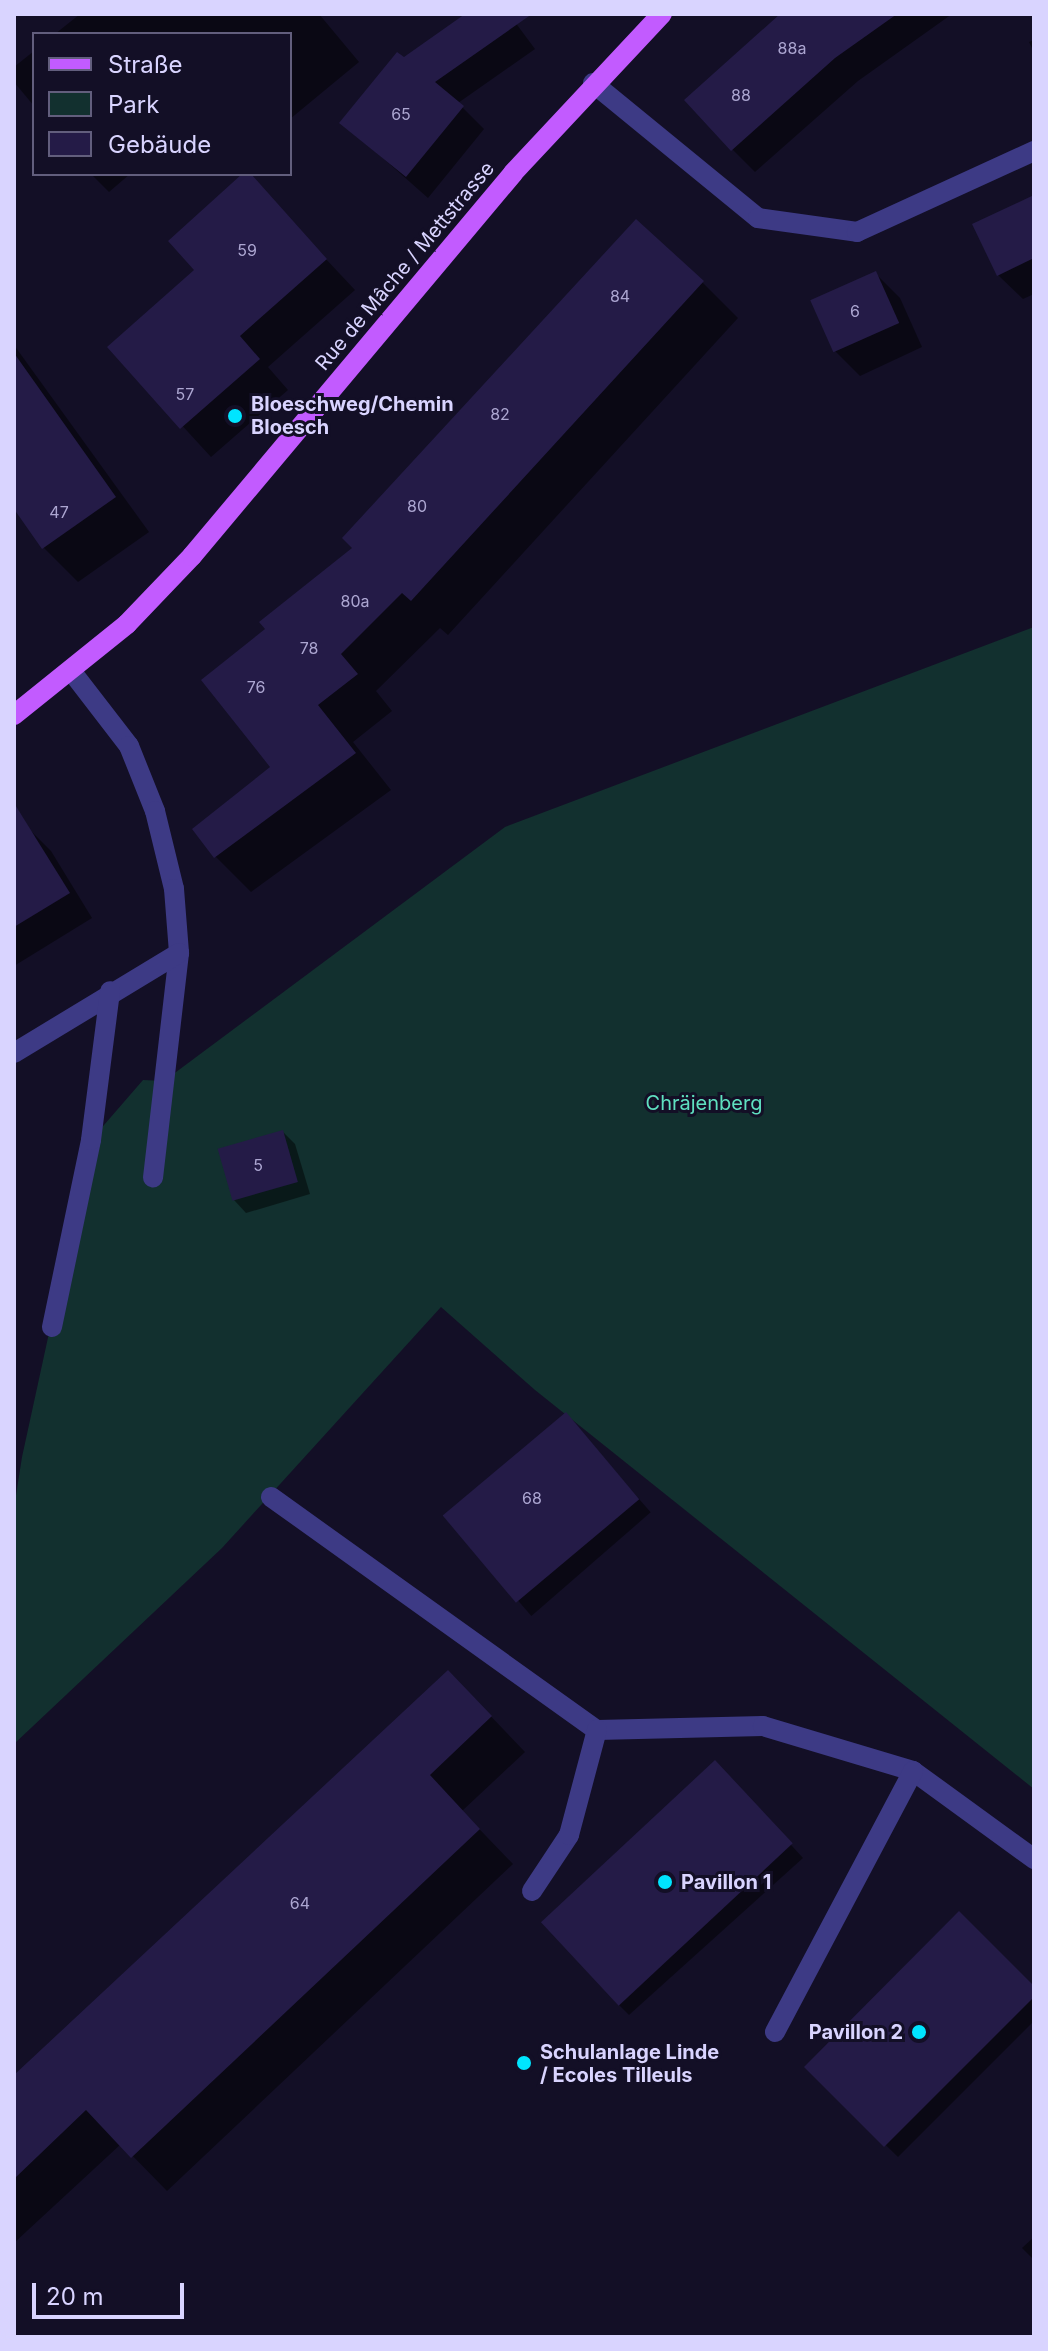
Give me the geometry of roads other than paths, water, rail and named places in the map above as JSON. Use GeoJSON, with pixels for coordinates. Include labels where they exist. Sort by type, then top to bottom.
{"type":"FeatureCollection","features":[{"type":"Feature","properties":{"kind":"main road","name":"Rue de Mâche / Mettstrasse"},"geometry":{"type":"LineString","coordinates":[[14,715],[72,672],[198,549],[593,83],[662,14]]}},
{"type":"Feature","properties":{"kind":"street"},"geometry":{"type":"LineString","coordinates":[[593,83],[758,218],[857,232],[1034,151]]}},
{"type":"Feature","properties":{"kind":"street"},"geometry":{"type":"LineString","coordinates":[[72,672],[129,746],[155,811],[174,889],[179,953],[153,1177]]}},
{"type":"Feature","properties":{"kind":"street"},"geometry":{"type":"LineString","coordinates":[[14,1041],[179,953]]}},
{"type":"Feature","properties":{"kind":"street"},"geometry":{"type":"LineString","coordinates":[[14,1053],[110,991]]}},
{"type":"Feature","properties":{"kind":"street"},"geometry":{"type":"LineString","coordinates":[[52,1327],[91,1140],[110,991]]}},
{"type":"Feature","properties":{"kind":"street"},"geometry":{"type":"LineString","coordinates":[[271,1497],[597,1730],[763,1726],[913,1771],[1034,1859]]}},
{"type":"Feature","properties":{"kind":"street"},"geometry":{"type":"LineString","coordinates":[[532,1891],[569,1835],[597,1730]]}},
{"type":"Feature","properties":{"kind":"street"},"geometry":{"type":"LineString","coordinates":[[775,2032],[913,1771]]}},
{"type":"Feature","properties":{"kind":"place","name":"Bloeschweg/Chemin Bloesch"},"geometry":{"type":"Point","coordinates":[235,416]}},
{"type":"Feature","properties":{"kind":"place","name":"Pavillon 1"},"geometry":{"type":"Point","coordinates":[665,1882]}},
{"type":"Feature","properties":{"kind":"place","name":"Pavillon 2"},"geometry":{"type":"Point","coordinates":[919,2032]}},
{"type":"Feature","properties":{"kind":"place","name":"Schulanlage Linde / Ecoles Tilleuls"},"geometry":{"type":"Point","coordinates":[524,2063]}},
{"type":"Feature","properties":{"kind":"park label","name":"Chräjenberg"},"geometry":{"type":"Point","coordinates":[704,1103]}}]}
